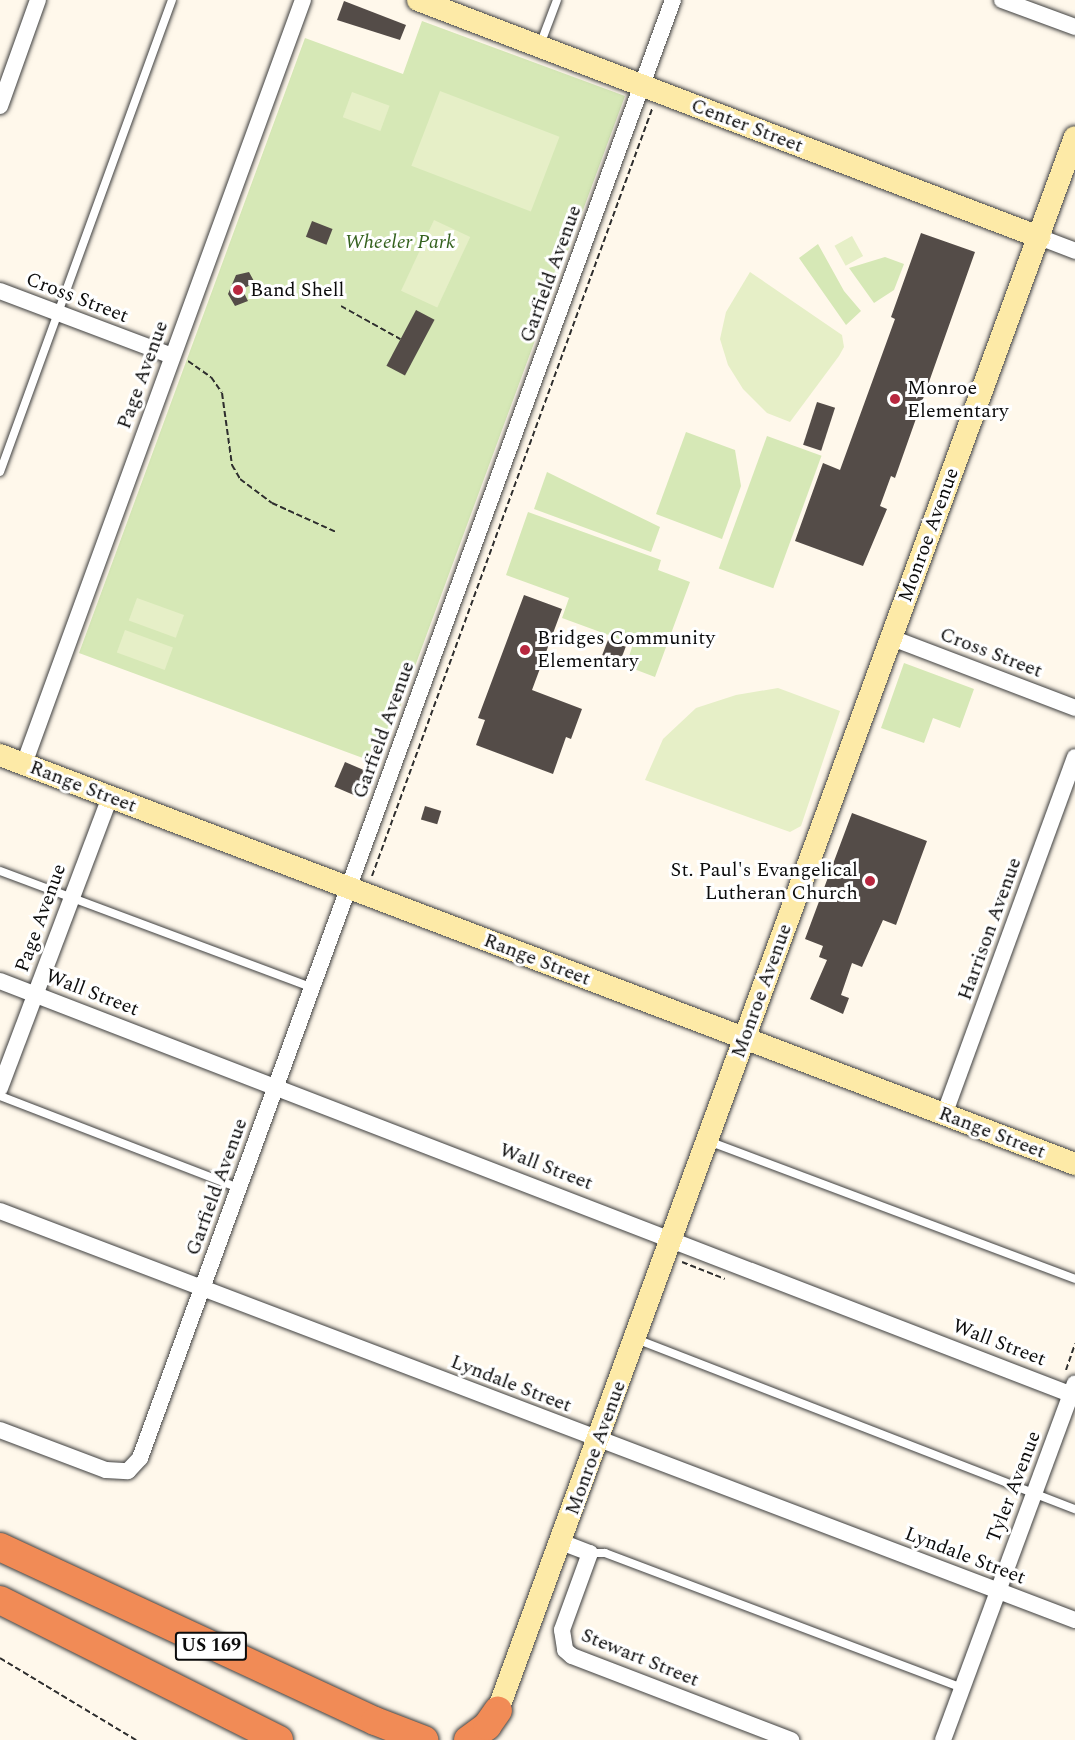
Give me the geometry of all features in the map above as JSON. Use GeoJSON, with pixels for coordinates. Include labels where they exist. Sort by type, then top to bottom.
{"type":"FeatureCollection","features":[{"type":"Feature","properties":{"kind":"highway"},"geometry":{"type":"LineString","coordinates":[[0,1541],[48,1569]]}},
{"type":"Feature","properties":{"kind":"highway","name":"US 169"},"geometry":{"type":"LineString","coordinates":[[0,1547],[375,1721],[425,1740]]}},
{"type":"Feature","properties":{"kind":"highway","name":"US 169"},"geometry":{"type":"LineString","coordinates":[[0,1600],[279,1740]]}},
{"type":"Feature","properties":{"kind":"highway"},"geometry":{"type":"LineString","coordinates":[[468,1740],[488,1726],[498,1710]]}},
{"type":"Feature","properties":{"kind":"highway"},"geometry":{"type":"LineString","coordinates":[[498,1710],[500,1740]]}},
{"type":"Feature","properties":{"kind":"street"},"geometry":{"type":"LineString","coordinates":[[0,106],[38,0]]}},
{"type":"Feature","properties":{"kind":"street","name":"Page Avenue"},"geometry":{"type":"LineString","coordinates":[[24,764],[180,358],[303,0]]}},
{"type":"Feature","properties":{"kind":"street","name":"Center Street"},"geometry":{"type":"LineString","coordinates":[[418,0],[443,4],[540,46],[650,89],[1075,251]]}},
{"type":"Feature","properties":{"kind":"street","name":"Garfield Avenue"},"geometry":{"type":"LineString","coordinates":[[0,1430],[106,1470],[128,1471],[140,1458],[313,988],[355,891],[650,89],[673,0]]}},
{"type":"Feature","properties":{"kind":"street"},"geometry":{"type":"LineString","coordinates":[[1002,0],[1075,27]]}},
{"type":"Feature","properties":{"kind":"street","name":"Monroe Avenue"},"geometry":{"type":"LineString","coordinates":[[498,1710],[1075,137]]}},
{"type":"Feature","properties":{"kind":"street","name":"Cross Street"},"geometry":{"type":"LineString","coordinates":[[0,291],[180,358]]}},
{"type":"Feature","properties":{"kind":"street","name":"Cross Street"},"geometry":{"type":"LineString","coordinates":[[892,638],[1075,708]]}},
{"type":"Feature","properties":{"kind":"street","name":"Range Street"},"geometry":{"type":"LineString","coordinates":[[0,755],[1075,1164]]}},
{"type":"Feature","properties":{"kind":"street","name":"Harrison Avenue"},"geometry":{"type":"LineString","coordinates":[[944,1115],[1075,757]]}},
{"type":"Feature","properties":{"kind":"street","name":"Page Avenue"},"geometry":{"type":"LineString","coordinates":[[0,1088],[110,797]]}},
{"type":"Feature","properties":{"kind":"street","name":"Wall Street"},"geometry":{"type":"LineString","coordinates":[[0,981],[277,1085],[670,1244],[1072,1386]]}},
{"type":"Feature","properties":{"kind":"street","name":"Lyndale Street"},"geometry":{"type":"LineString","coordinates":[[0,1211],[598,1441],[1075,1620]]}},
{"type":"Feature","properties":{"kind":"street","name":"Tyler Avenue"},"geometry":{"type":"LineString","coordinates":[[943,1740],[1035,1493],[1072,1386]]}},
{"type":"Feature","properties":{"kind":"street"},"geometry":{"type":"LineString","coordinates":[[561,1542],[590,1553]]}},
{"type":"Feature","properties":{"kind":"street","name":"Stewart Street"},"geometry":{"type":"LineString","coordinates":[[590,1553],[562,1630],[565,1650],[572,1656],[791,1740]]}},
{"type":"Feature","properties":{"kind":"lane"},"geometry":{"type":"LineString","coordinates":[[0,472],[172,0]]}},
{"type":"Feature","properties":{"kind":"lane"},"geometry":{"type":"LineString","coordinates":[[540,46],[557,0]]}},
{"type":"Feature","properties":{"kind":"lane"},"geometry":{"type":"LineString","coordinates":[[0,871],[313,988]]}},
{"type":"Feature","properties":{"kind":"lane"},"geometry":{"type":"LineString","coordinates":[[0,1095],[239,1188]]}},
{"type":"Feature","properties":{"kind":"lane"},"geometry":{"type":"LineString","coordinates":[[708,1141],[1075,1279]]}},
{"type":"Feature","properties":{"kind":"lane"},"geometry":{"type":"LineString","coordinates":[[636,1339],[1075,1509]]}},
{"type":"Feature","properties":{"kind":"lane"},"geometry":{"type":"LineString","coordinates":[[590,1553],[605,1553],[962,1688]]}},
{"type":"Feature","properties":{"kind":"path"},"geometry":{"type":"LineString","coordinates":[[355,891],[372,876],[650,89]]}},
{"type":"Feature","properties":{"kind":"path"},"geometry":{"type":"LineString","coordinates":[[340,306],[400,339]]}},
{"type":"Feature","properties":{"kind":"path"},"geometry":{"type":"LineString","coordinates":[[180,358],[203,369],[222,393],[232,465],[240,479],[273,503],[336,532]]}},
{"type":"Feature","properties":{"kind":"path"},"geometry":{"type":"LineString","coordinates":[[670,1244],[679,1261],[734,1282]]}},
{"type":"Feature","properties":{"kind":"path"},"geometry":{"type":"LineString","coordinates":[[1072,1386],[1075,1344]]}},
{"type":"Feature","properties":{"kind":"path"},"geometry":{"type":"LineString","coordinates":[[0,1658],[136,1740]]}},
{"type":"Feature","properties":{"kind":"green space","name":"Wheeler Park"},"geometry":{"type":"Polygon","coordinates":[[[422,21],[625,96],[379,764],[79,653],[305,38],[403,74],[422,21]]]}},
{"type":"Feature","properties":{"kind":"green space"},"geometry":{"type":"Polygon","coordinates":[[[440,91],[559,137],[531,212],[411,166],[440,91]]]}},
{"type":"Feature","properties":{"kind":"green space"},"geometry":{"type":"Polygon","coordinates":[[[352,92],[390,106],[380,131],[343,117],[352,92]]]}},
{"type":"Feature","properties":{"kind":"green space"},"geometry":{"type":"Polygon","coordinates":[[[434,220],[470,237],[437,308],[401,291],[434,220]]]}},
{"type":"Feature","properties":{"kind":"green space"},"geometry":{"type":"Polygon","coordinates":[[[852,236],[863,256],[846,266],[835,246],[852,236]]]}},
{"type":"Feature","properties":{"kind":"green space"},"geometry":{"type":"Polygon","coordinates":[[[818,244],[844,291],[861,311],[846,325],[799,258],[818,244]]]}},
{"type":"Feature","properties":{"kind":"green space"},"geometry":{"type":"Polygon","coordinates":[[[885,257],[904,264],[894,290],[874,303],[849,268],[885,257]]]}},
{"type":"Feature","properties":{"kind":"green space"},"geometry":{"type":"Polygon","coordinates":[[[750,272],[842,335],[844,347],[839,356],[790,422],[767,413],[743,389],[728,365],[720,339],[726,312],[750,272]]]}},
{"type":"Feature","properties":{"kind":"green space"},"geometry":{"type":"Polygon","coordinates":[[[686,432],[735,450],[741,486],[722,539],[656,514],[686,432]]]}},
{"type":"Feature","properties":{"kind":"green space"},"geometry":{"type":"Polygon","coordinates":[[[767,436],[822,456],[773,588],[719,568],[767,436]]]}},
{"type":"Feature","properties":{"kind":"green space"},"geometry":{"type":"Polygon","coordinates":[[[547,472],[660,527],[651,552],[534,509],[547,472]]]}},
{"type":"Feature","properties":{"kind":"green space"},"geometry":{"type":"Polygon","coordinates":[[[528,512],[661,560],[658,570],[690,582],[655,677],[626,666],[633,644],[562,618],[569,598],[506,575],[528,512]]]}},
{"type":"Feature","properties":{"kind":"green space"},"geometry":{"type":"Polygon","coordinates":[[[137,598],[184,615],[176,638],[129,621],[137,598]]]}},
{"type":"Feature","properties":{"kind":"green space"},"geometry":{"type":"Polygon","coordinates":[[[125,630],[173,647],[165,670],[117,653],[125,630]]]}},
{"type":"Feature","properties":{"kind":"green space"},"geometry":{"type":"Polygon","coordinates":[[[904,663],[974,689],[960,728],[933,718],[924,743],[881,728],[904,663]]]}},
{"type":"Feature","properties":{"kind":"green space"},"geometry":{"type":"Polygon","coordinates":[[[778,688],[840,711],[801,826],[790,832],[645,780],[663,739],[696,708],[736,695],[778,688]]]}},
{"type":"Feature","properties":{"kind":"building"},"geometry":{"type":"Polygon","coordinates":[[[344,1],[406,25],[400,40],[337,20],[344,1]]]}},
{"type":"Feature","properties":{"kind":"building"},"geometry":{"type":"Polygon","coordinates":[[[312,221],[333,229],[326,245],[306,237],[312,221]]]}},
{"type":"Feature","properties":{"kind":"building","name":"Monroe Elementary"},"geometry":{"type":"Polygon","coordinates":[[[921,233],[975,252],[895,478],[891,476],[880,506],[887,509],[863,566],[795,541],[823,463],[840,470],[895,319],[891,317],[921,233]]]}},
{"type":"Feature","properties":{"kind":"building","name":"Band Shell"},"geometry":{"type":"Polygon","coordinates":[[[249,272],[255,283],[242,289],[248,301],[235,306],[228,294],[236,275],[249,272]]]}},
{"type":"Feature","properties":{"kind":"building"},"geometry":{"type":"Polygon","coordinates":[[[416,310],[435,320],[405,375],[386,366],[416,310]]]}},
{"type":"Feature","properties":{"kind":"building"},"geometry":{"type":"Polygon","coordinates":[[[817,402],[835,408],[821,451],[803,445],[817,402]]]}},
{"type":"Feature","properties":{"kind":"building","name":"Bridges Community Elementary"},"geometry":{"type":"Polygon","coordinates":[[[524,595],[562,609],[532,690],[582,709],[571,739],[566,737],[553,774],[476,745],[485,720],[478,718],[524,595]]]}},
{"type":"Feature","properties":{"kind":"building"},"geometry":{"type":"Polygon","coordinates":[[[608,640],[626,647],[620,662],[602,655],[608,640]]]}},
{"type":"Feature","properties":{"kind":"building"},"geometry":{"type":"Polygon","coordinates":[[[345,762],[364,770],[354,795],[334,787],[345,762]]]}},
{"type":"Feature","properties":{"kind":"building"},"geometry":{"type":"Polygon","coordinates":[[[425,806],[441,811],[437,824],[421,819],[425,806]]]}},
{"type":"Feature","properties":{"kind":"building","name":"St. Paul's Evangelical Lutheran Church"},"geometry":{"type":"Polygon","coordinates":[[[852,813],[927,841],[896,925],[883,920],[862,967],[852,963],[841,995],[849,998],[843,1014],[810,999],[827,960],[819,957],[823,946],[805,939],[852,813]]]}},
{"type":"Feature","properties":{"kind":"place","name":"Band Shell"},"geometry":{"type":"Point","coordinates":[238,290]}},
{"type":"Feature","properties":{"kind":"place","name":"Monroe Elementary"},"geometry":{"type":"Point","coordinates":[895,399]}},
{"type":"Feature","properties":{"kind":"place","name":"Bridges Community Elementary"},"geometry":{"type":"Point","coordinates":[525,650]}},
{"type":"Feature","properties":{"kind":"place","name":"St. Paul's Evangelical Lutheran Church"},"geometry":{"type":"Point","coordinates":[870,881]}}]}
